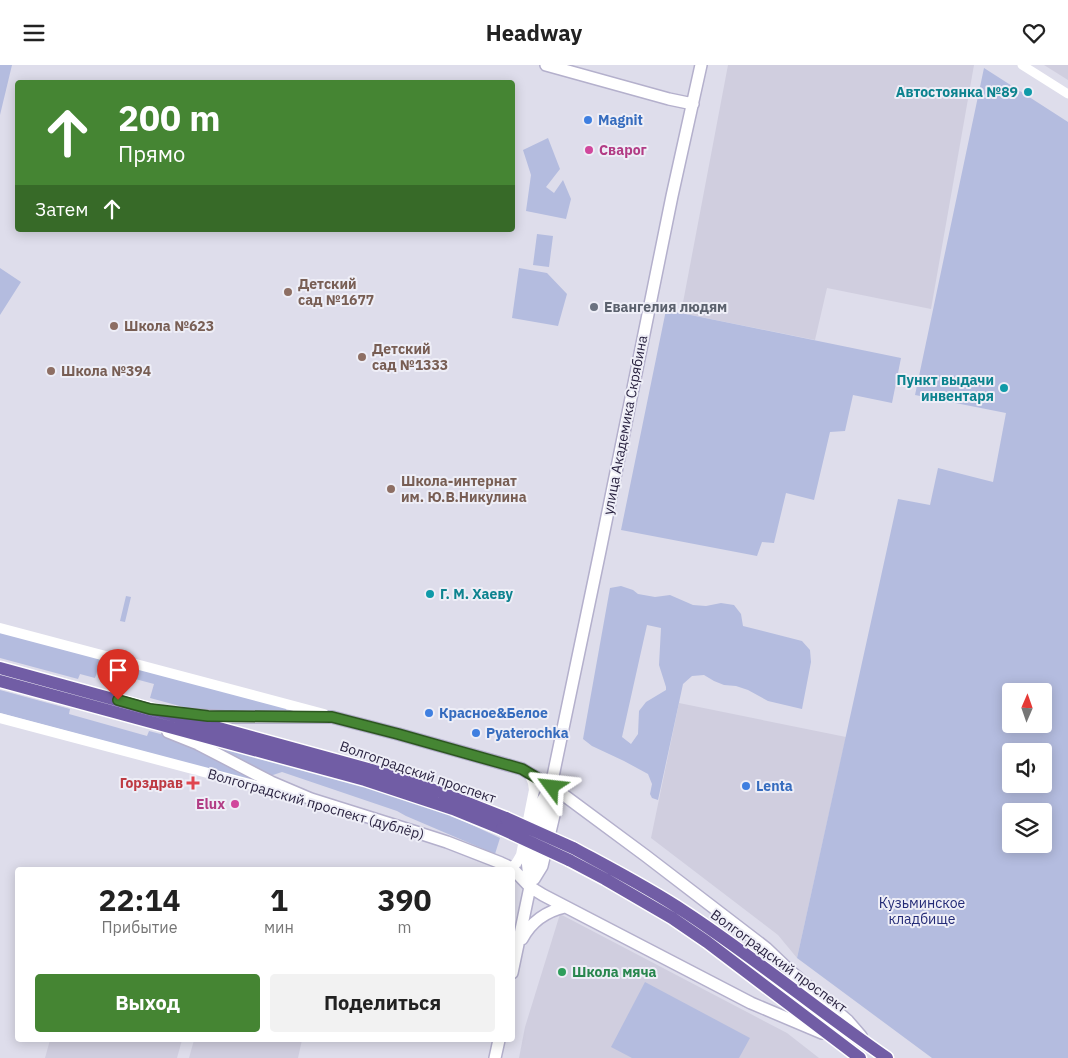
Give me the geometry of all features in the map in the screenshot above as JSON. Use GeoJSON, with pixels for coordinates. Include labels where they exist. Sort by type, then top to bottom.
{"type":"FeatureCollection","features":[{"type":"Feature","properties":{"kind":"main road"},"geometry":{"type":"LineString","coordinates":[[546,65],[693,104]]}},
{"type":"Feature","properties":{"kind":"main road","name":"улица Академика Скрябина"},"geometry":{"type":"LineString","coordinates":[[515,958],[530,887],[542,866],[555,811],[552,787],[672,196],[701,65]]}},
{"type":"Feature","properties":{"kind":"main road","name":"Волгоградский проспект"},"geometry":{"type":"LineString","coordinates":[[0,668],[380,772],[450,795],[504,823],[571,854],[608,867],[684,911],[887,1058]]}},
{"type":"Feature","properties":{"kind":"main road","name":"Волгоградский проспект"},"geometry":{"type":"LineString","coordinates":[[0,681],[365,780],[453,809],[504,823]]}},
{"type":"Feature","properties":{"kind":"main road"},"geometry":{"type":"LineString","coordinates":[[150,709],[208,716],[332,717],[522,769],[552,787],[646,855],[766,948],[848,1021],[871,1047]]}},
{"type":"Feature","properties":{"kind":"main road"},"geometry":{"type":"LineString","coordinates":[[122,714],[198,743],[271,782],[311,799]]}},
{"type":"Feature","properties":{"kind":"main road","name":"улица Академика Скрябина"},"geometry":{"type":"LineString","coordinates":[[530,887],[527,860],[539,806],[552,787]]}},
{"type":"Feature","properties":{"kind":"main road","name":"Волгоградский проспект (дублёр)"},"geometry":{"type":"LineString","coordinates":[[311,799],[447,842],[510,867]]}},
{"type":"Feature","properties":{"kind":"main road","name":"Волгоградский проспект"},"geometry":{"type":"LineString","coordinates":[[571,854],[605,879],[663,913],[707,942],[860,1058]]}},
{"type":"Feature","properties":{"kind":"main road","name":"Волгоградский проспект (дублёр)"},"geometry":{"type":"LineString","coordinates":[[515,871],[530,887],[565,907],[751,1003],[830,1036]]}},
{"type":"Feature","properties":{"kind":"main road"},"geometry":{"type":"LineString","coordinates":[[518,944],[537,920],[550,912],[565,907]]}},
{"type":"Feature","properties":{"kind":"main road"},"geometry":{"type":"LineString","coordinates":[[495,1058],[499,1042]]}},
{"type":"Feature","properties":{"kind":"street"},"geometry":{"type":"LineString","coordinates":[[1022,65],[1068,94]]}},
{"type":"Feature","properties":{"kind":"street"},"geometry":{"type":"LineString","coordinates":[[0,628],[332,717]]}},
{"type":"Feature","properties":{"kind":"street","name":"Волгоградский проспект (дублёр)"},"geometry":{"type":"LineString","coordinates":[[0,718],[311,799]]}},
{"type":"Feature","properties":{"kind":"street"},"geometry":{"type":"LineString","coordinates":[[513,867],[521,855],[534,790],[529,773]]}},
{"type":"Feature","properties":{"kind":"shaded area"},"geometry":{"type":"Polygon","coordinates":[[[728,65],[974,65],[931,309],[827,288],[815,340],[681,313],[728,65]]]}},
{"type":"Feature","properties":{"kind":"shaded area"},"geometry":{"type":"Polygon","coordinates":[[[1044,65],[1068,65],[1068,80],[1044,65]]]}},
{"type":"Feature","properties":{"kind":"shaded area"},"geometry":{"type":"Polygon","coordinates":[[[679,703],[846,737],[797,958],[778,935],[651,838],[679,703]]]}},
{"type":"Feature","properties":{"kind":"shaded area"},"geometry":{"type":"Polygon","coordinates":[[[560,914],[787,1033],[819,1058],[519,1058],[525,1027],[560,914]]]}},
{"type":"Feature","properties":{"kind":"shaded area"},"geometry":{"type":"Polygon","coordinates":[[[49,1042],[181,1042],[177,1058],[45,1058],[49,1042]]]}},
{"type":"Feature","properties":{"kind":"shaded area"},"geometry":{"type":"Polygon","coordinates":[[[193,1042],[302,1042],[298,1058],[189,1058],[193,1042]]]}},
{"type":"Feature","properties":{"kind":"green space"},"geometry":{"type":"Polygon","coordinates":[[[0,65],[12,65],[0,115],[0,65]]]}},
{"type":"Feature","properties":{"kind":"green space","name":"Кузьминское кладбище"},"geometry":{"type":"Polygon","coordinates":[[[984,68],[1068,122],[1068,1058],[932,1058],[797,958],[898,499],[930,505],[938,468],[993,482],[1006,413],[915,395],[984,68]]]}},
{"type":"Feature","properties":{"kind":"green space"},"geometry":{"type":"Polygon","coordinates":[[[548,138],[560,169],[546,187],[554,193],[563,180],[571,199],[566,219],[526,211],[531,175],[523,150],[548,138]]]}},
{"type":"Feature","properties":{"kind":"green space"},"geometry":{"type":"Polygon","coordinates":[[[537,234],[553,236],[549,267],[533,265],[537,234]]]}},
{"type":"Feature","properties":{"kind":"green space"},"geometry":{"type":"Polygon","coordinates":[[[0,268],[21,282],[0,315],[0,268]]]}},
{"type":"Feature","properties":{"kind":"green space"},"geometry":{"type":"Polygon","coordinates":[[[519,268],[547,273],[567,294],[558,326],[512,318],[519,268]]]}},
{"type":"Feature","properties":{"kind":"green space"},"geometry":{"type":"Polygon","coordinates":[[[666,310],[901,358],[892,403],[853,395],[845,431],[830,432],[814,500],[786,493],[774,543],[762,542],[757,556],[621,530],[666,310]]]}},
{"type":"Feature","properties":{"kind":"green space"},"geometry":{"type":"Polygon","coordinates":[[[621,586],[638,594],[655,597],[670,595],[693,605],[706,606],[721,603],[734,605],[741,614],[743,626],[802,641],[810,650],[811,662],[802,709],[768,701],[748,690],[724,685],[704,675],[692,676],[683,684],[658,800],[652,798],[650,794],[652,784],[648,774],[592,746],[583,739],[610,588],[621,586]],[[647,625],[622,737],[631,744],[638,734],[639,711],[646,702],[666,690],[659,665],[661,628],[647,625]]]}},
{"type":"Feature","properties":{"kind":"green space"},"geometry":{"type":"Polygon","coordinates":[[[126,596],[131,597],[125,622],[120,621],[126,596]]]}},
{"type":"Feature","properties":{"kind":"green space"},"geometry":{"type":"Polygon","coordinates":[[[0,631],[286,708],[287,713],[202,712],[150,698],[154,684],[98,669],[95,678],[80,674],[78,679],[0,658],[0,631]]]}},
{"type":"Feature","properties":{"kind":"green space"},"geometry":{"type":"Polygon","coordinates":[[[0,690],[70,709],[69,714],[147,736],[149,731],[187,741],[268,785],[0,713],[0,690]]]}},
{"type":"Feature","properties":{"kind":"green space"},"geometry":{"type":"Polygon","coordinates":[[[205,743],[390,793],[455,817],[500,838],[495,854],[397,811],[282,772],[270,776],[205,743]]]}},
{"type":"Feature","properties":{"kind":"green space"},"geometry":{"type":"Polygon","coordinates":[[[645,982],[750,1038],[739,1058],[632,1058],[611,1047],[645,982]]]}},
{"type":"Feature","properties":{"kind":"place","name":"Автостоянка №89"},"geometry":{"type":"Point","coordinates":[1028,92]}},
{"type":"Feature","properties":{"kind":"place","name":"Magnit"},"geometry":{"type":"Point","coordinates":[588,120]}},
{"type":"Feature","properties":{"kind":"place","name":"Сварог"},"geometry":{"type":"Point","coordinates":[589,150]}},
{"type":"Feature","properties":{"kind":"place","name":"Детский сад №1677"},"geometry":{"type":"Point","coordinates":[288,292]}},
{"type":"Feature","properties":{"kind":"place","name":"Евангелия людям"},"geometry":{"type":"Point","coordinates":[594,307]}},
{"type":"Feature","properties":{"kind":"place","name":"Школа №623"},"geometry":{"type":"Point","coordinates":[114,326]}},
{"type":"Feature","properties":{"kind":"place","name":"Детский сад №1333"},"geometry":{"type":"Point","coordinates":[362,357]}},
{"type":"Feature","properties":{"kind":"place","name":"Школа №394"},"geometry":{"type":"Point","coordinates":[51,371]}},
{"type":"Feature","properties":{"kind":"place","name":"Пункт выдачи инвентаря"},"geometry":{"type":"Point","coordinates":[1004,388]}},
{"type":"Feature","properties":{"kind":"place","name":"Школа-интернат им. Ю.В.Никулина"},"geometry":{"type":"Point","coordinates":[391,489]}},
{"type":"Feature","properties":{"kind":"place","name":"Г. М. Хаеву"},"geometry":{"type":"Point","coordinates":[430,594]}},
{"type":"Feature","properties":{"kind":"place","name":"Красное&Белое"},"geometry":{"type":"Point","coordinates":[429,713]}},
{"type":"Feature","properties":{"kind":"place","name":"Pyaterochka"},"geometry":{"type":"Point","coordinates":[476,733]}},
{"type":"Feature","properties":{"kind":"place","name":"Горздрав"},"geometry":{"type":"Point","coordinates":[193,783]}},
{"type":"Feature","properties":{"kind":"place","name":"Lenta"},"geometry":{"type":"Point","coordinates":[746,786]}},
{"type":"Feature","properties":{"kind":"place","name":"Elux"},"geometry":{"type":"Point","coordinates":[235,804]}},
{"type":"Feature","properties":{"kind":"place","name":"Школа мяча"},"geometry":{"type":"Point","coordinates":[562,972]}},
{"type":"Feature","properties":{"kind":"route"},"geometry":{"type":"LineString","coordinates":[[118,700],[150,709],[208,716],[332,717],[522,769],[552,787]]}}]}
